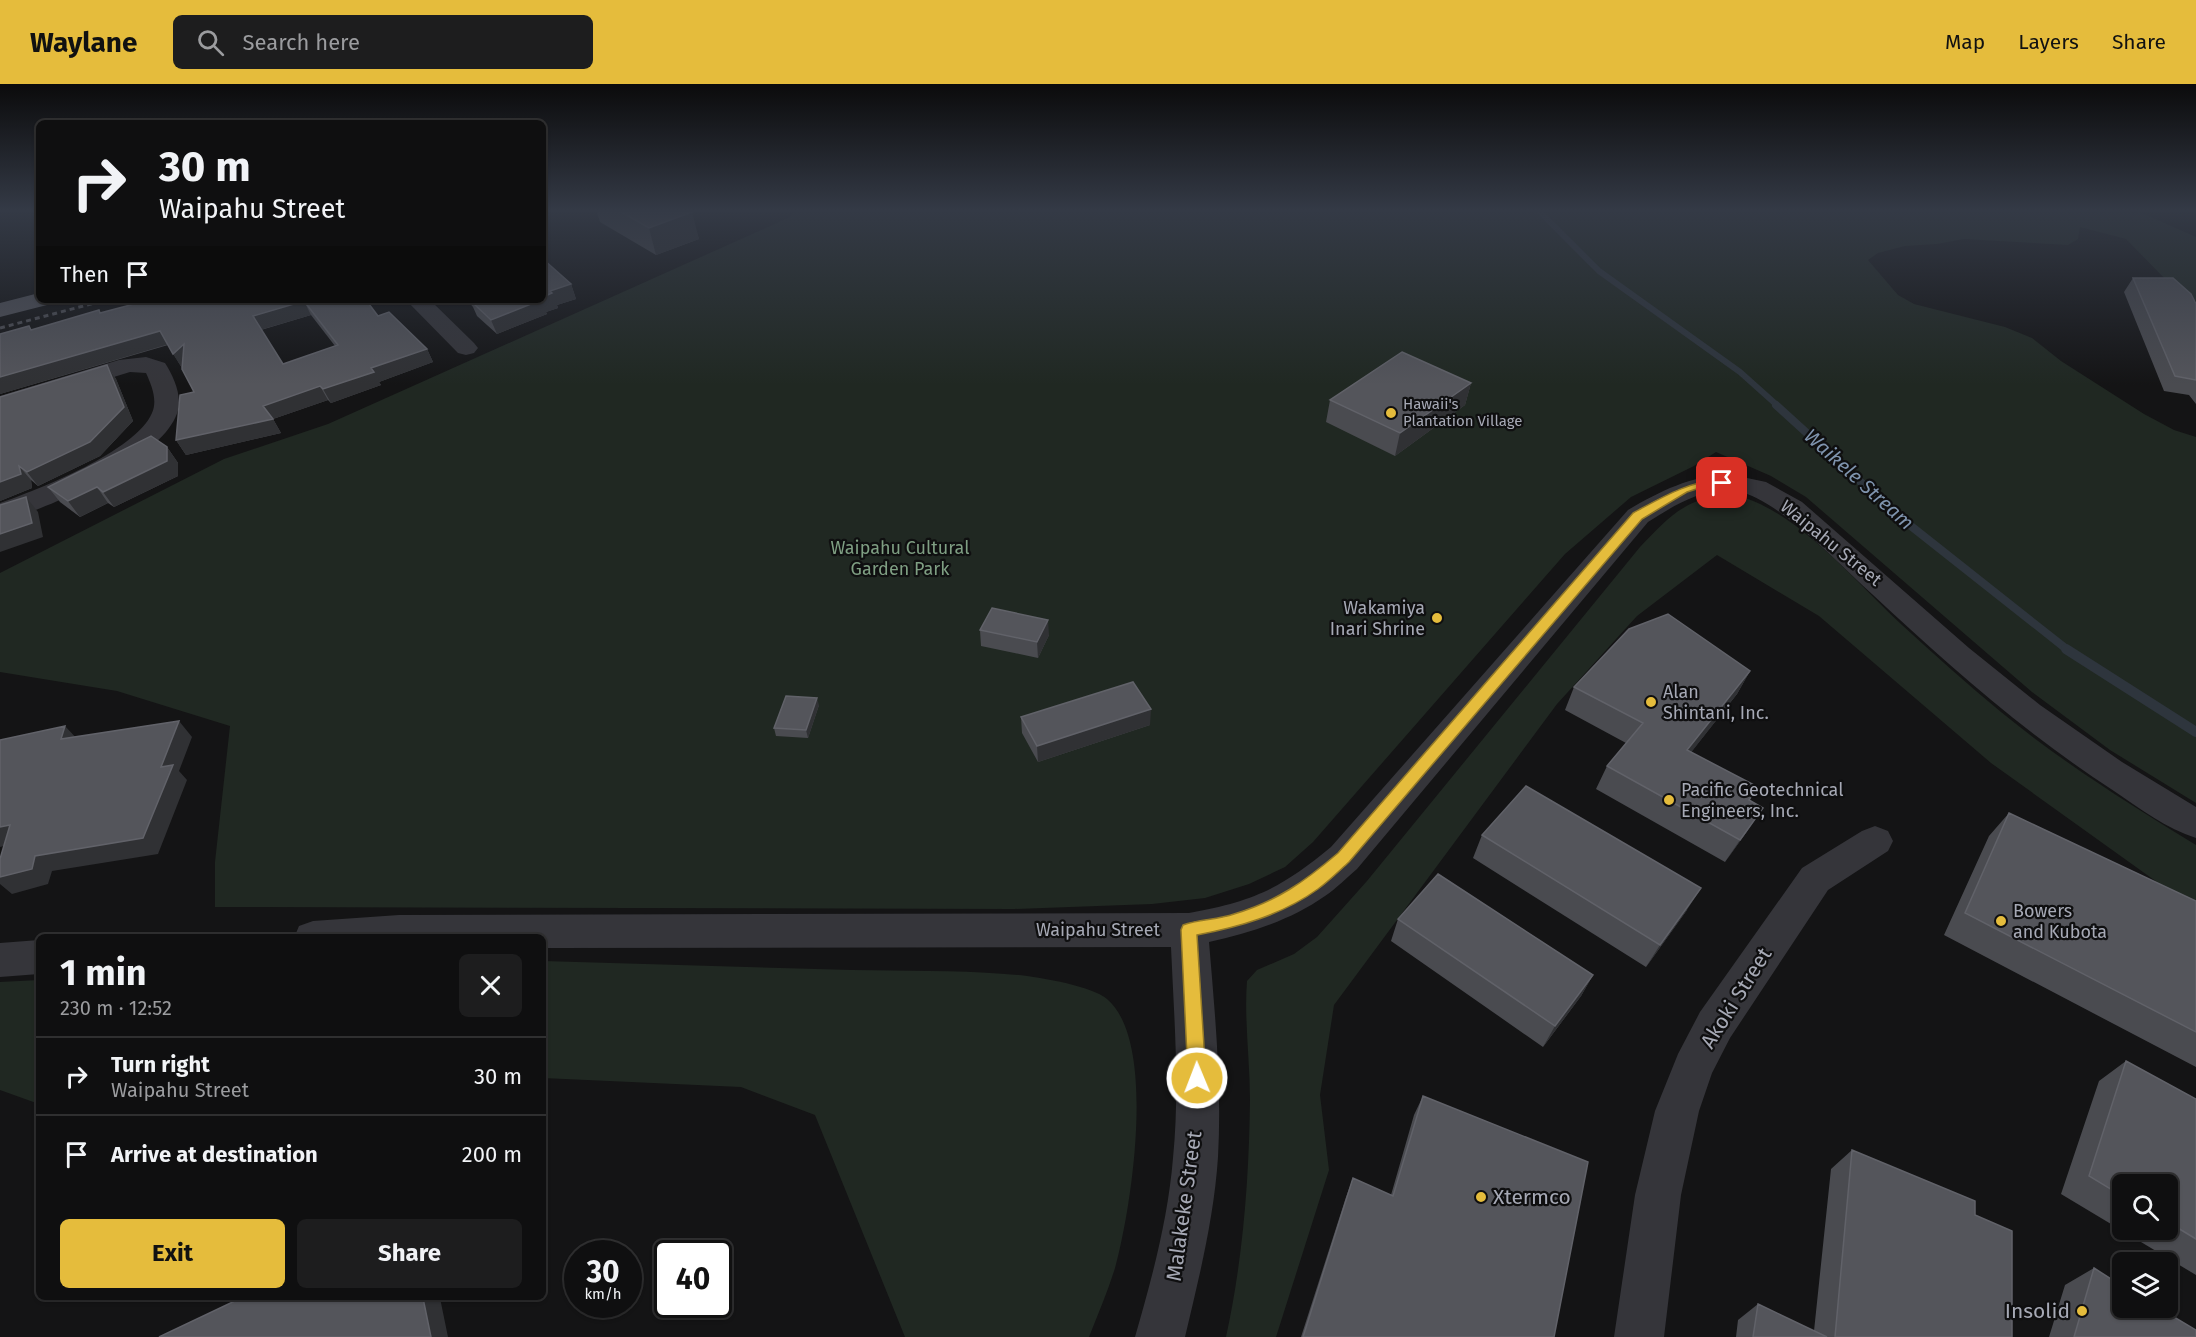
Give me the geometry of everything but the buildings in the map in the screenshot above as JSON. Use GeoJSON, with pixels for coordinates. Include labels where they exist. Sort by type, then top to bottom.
{"type":"FeatureCollection","features":[{"type":"Feature","properties":{"kind":"main road"},"geometry":{"type":"LineString","coordinates":[[0,310],[36,301]]}},
{"type":"Feature","properties":{"kind":"street"},"geometry":{"type":"LineString","coordinates":[[420,303],[466,348]]}},
{"type":"Feature","properties":{"kind":"street"},"geometry":{"type":"LineString","coordinates":[[0,404],[128,365],[146,364],[156,368],[166,398],[166,411],[159,424],[122,454],[65,487],[0,513]]}},
{"type":"Feature","properties":{"kind":"street","name":"Waipahu Street"},"geometry":{"type":"LineString","coordinates":[[370,934],[399,932],[1189,930],[1232,922],[1276,906],[1312,885],[1344,858],[1638,516],[1675,494],[1702,484],[1743,484],[1761,490],[1782,502],[1889,591],[1974,669],[2046,728],[2126,783],[2196,824]]}},
{"type":"Feature","properties":{"kind":"street","name":"Akoki Street"},"geometry":{"type":"LineString","coordinates":[[1639,1337],[1658,1195],[1677,1111],[1714,1024],[1815,879],[1875,841]]}},
{"type":"Feature","properties":{"kind":"street","name":"Malakeke Street"},"geometry":{"type":"LineString","coordinates":[[1160,1337],[1179,1264],[1192,1185],[1197,1132],[1197,1060],[1189,930]]}},
{"type":"Feature","properties":{"kind":"street"},"geometry":{"type":"LineString","coordinates":[[0,960],[36,957]]}},
{"type":"Feature","properties":{"kind":"green space","name":"Waipahu Cultural Garden Park"},"geometry":{"type":"Polygon","coordinates":[[[678,267],[1874,267],[1898,295],[1914,304],[2005,327],[2032,338],[2061,361],[2144,414],[2174,430],[2196,437],[2196,803],[2110,750],[2032,692],[1806,497],[1771,476],[1716,452],[1694,466],[1631,497],[1565,554],[1313,842],[1285,867],[1249,884],[1205,898],[1152,904],[1014,909],[215,907],[215,862],[230,726],[117,691],[0,672],[0,573],[224,459],[328,424],[678,267]]]}},
{"type":"Feature","properties":{"kind":"green space","name":"Waipahu Cultural Garden Park"},"geometry":{"type":"Polygon","coordinates":[[[2154,267],[2196,267],[2196,301],[2168,282],[2154,267]]]}},
{"type":"Feature","properties":{"kind":"green space"},"geometry":{"type":"Polygon","coordinates":[[[1726,494],[1750,500],[1774,511],[1798,527],[1821,546],[1902,625],[2001,712],[2072,765],[2196,845],[2196,910],[1991,763],[1819,616],[1717,555],[1637,616],[1557,704],[1334,1005],[1320,1095],[1329,1170],[1276,1337],[1226,1337],[1241,1249],[1248,1160],[1250,1100],[1247,981],[1257,970],[1294,954],[1317,937],[1367,881],[1650,536],[1688,505],[1726,494]]]}},
{"type":"Feature","properties":{"kind":"green space"},"geometry":{"type":"Polygon","coordinates":[[[546,961],[1005,974],[1074,985],[1107,999],[1123,1021],[1132,1051],[1136,1088],[1136,1128],[1128,1208],[1121,1242],[1112,1277],[1089,1337],[905,1337],[815,1115],[741,1087],[546,1078],[546,961]]]}},
{"type":"Feature","properties":{"kind":"green space"},"geometry":{"type":"Polygon","coordinates":[[[36,980],[36,1103],[0,1090],[0,982],[36,980]]]}},
{"type":"Feature","properties":{"kind":"waterway","name":"Waikele Stream"},"geometry":{"type":"LineString","coordinates":[[1595,267],[1740,372],[1778,406]]}},
{"type":"Feature","properties":{"kind":"waterway","name":"Waikele Stream"},"geometry":{"type":"LineString","coordinates":[[1776,405],[1897,515],[2068,651]]}},
{"type":"Feature","properties":{"kind":"waterway","name":"Waikele Stream"},"geometry":{"type":"LineString","coordinates":[[2068,651],[2196,732]]}},
{"type":"Feature","properties":{"kind":"railway"},"geometry":{"type":"LineString","coordinates":[[0,328],[95,303]]}},
{"type":"Feature","properties":{"kind":"place","name":"Hawaii's Plantation Village"},"geometry":{"type":"Point","coordinates":[1391,413]}},
{"type":"Feature","properties":{"kind":"place","name":"Wakamiya Inari Shrine"},"geometry":{"type":"Point","coordinates":[1437,618]}},
{"type":"Feature","properties":{"kind":"place","name":"Alan Shintani, Inc."},"geometry":{"type":"Point","coordinates":[1651,702]}},
{"type":"Feature","properties":{"kind":"place","name":"Pacific Geotechnical Engineers, Inc."},"geometry":{"type":"Point","coordinates":[1669,800]}},
{"type":"Feature","properties":{"kind":"place","name":"Bowers and Kubota"},"geometry":{"type":"Point","coordinates":[2001,921]}},
{"type":"Feature","properties":{"kind":"place","name":"Xtermco"},"geometry":{"type":"Point","coordinates":[1481,1197]}},
{"type":"Feature","properties":{"kind":"place","name":"Insolid"},"geometry":{"type":"Point","coordinates":[2082,1311]}},
{"type":"Feature","properties":{"kind":"route"},"geometry":{"type":"LineString","coordinates":[[1197,1078],[1189,930],[1232,922],[1276,906],[1312,885],[1344,858],[1638,516],[1683,490],[1702,484],[1722,483]]}}]}
